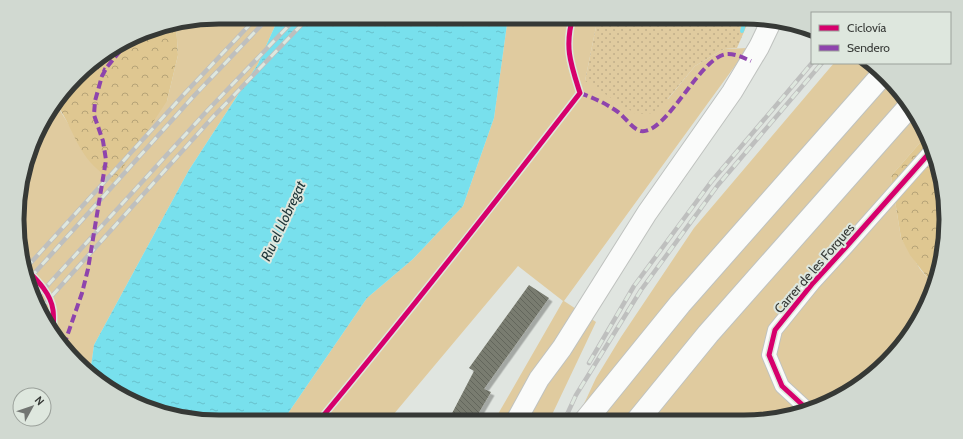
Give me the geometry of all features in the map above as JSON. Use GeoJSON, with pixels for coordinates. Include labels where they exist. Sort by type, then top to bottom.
{"type":"FeatureCollection","features":[{"type":"Feature","properties":{"kind":"highway"},"geometry":{"type":"LineString","coordinates":[[590,415],[680,304],[879,79]]}},
{"type":"Feature","properties":{"kind":"highway"},"geometry":{"type":"LineString","coordinates":[[642,415],[708,334],[906,111]]}},
{"type":"Feature","properties":{"kind":"main road"},"geometry":{"type":"LineString","coordinates":[[519,415],[539,379],[562,348],[647,213],[732,92],[759,47],[769,26]]}},
{"type":"Feature","properties":{"kind":"main road"},"geometry":{"type":"LineString","coordinates":[[759,47],[776,27]]}},
{"type":"Feature","properties":{"kind":"main road"},"geometry":{"type":"LineString","coordinates":[[530,415],[562,348]]}},
{"type":"Feature","properties":{"kind":"street","name":"Carrer de les Forques"},"geometry":{"type":"LineString","coordinates":[[803,406],[782,386],[769,355],[775,330],[813,283],[928,155]]}},
{"type":"Feature","properties":{"kind":"shaded area"},"geometry":{"type":"Polygon","coordinates":[[[207,24],[276,24],[258,64],[189,170],[94,345],[91,366],[81,358],[64,339],[44,306],[34,282],[24,232],[24,207],[34,157],[44,133],[59,108],[69,125],[167,101],[178,55],[176,29],[207,24]]]}},
{"type":"Feature","properties":{"kind":"shaded area"},"geometry":{"type":"Polygon","coordinates":[[[507,24],[597,24],[585,81],[668,99],[695,66],[724,49],[748,48],[564,301],[596,322],[552,415],[497,415],[563,301],[518,266],[393,415],[287,415],[367,298],[413,259],[463,206],[494,118],[507,24]]]}},
{"type":"Feature","properties":{"kind":"shaded area"},"geometry":{"type":"Polygon","coordinates":[[[597,24],[747,24],[737,48],[724,49],[695,66],[656,113],[636,114],[585,81],[597,24]]]}},
{"type":"Feature","properties":{"kind":"shaded area"},"geometry":{"type":"Polygon","coordinates":[[[833,64],[863,64],[882,81],[899,100],[913,122],[922,140],[891,176],[901,238],[929,282],[919,306],[899,339],[882,358],[863,375],[830,395],[806,405],[756,415],[579,415],[596,378],[621,337],[694,228],[833,64]]]}},
{"type":"Feature","properties":{"kind":"green space"},"geometry":{"type":"Polygon","coordinates":[[[176,29],[178,55],[167,101],[113,183],[87,158],[80,148],[59,108],[64,100],[81,81],[100,64],[133,44],[157,34],[176,29]]]}},
{"type":"Feature","properties":{"kind":"green space"},"geometry":{"type":"Polygon","coordinates":[[[922,140],[929,157],[939,207],[939,232],[929,280],[910,255],[901,238],[891,176],[922,140]]]}},
{"type":"Feature","properties":{"kind":"water","name":"Riu el Llobregat"},"geometry":{"type":"Polygon","coordinates":[[[276,24],[507,24],[494,118],[463,206],[413,259],[367,298],[287,415],[207,415],[157,405],[133,395],[100,375],[91,366],[94,345],[189,170],[258,64],[276,24]]]}},
{"type":"Feature","properties":{"kind":"building"},"geometry":{"type":"Polygon","coordinates":[[[529,285],[549,298],[484,389],[491,392],[478,415],[451,415],[474,371],[469,368],[529,285]]]}},
{"type":"Feature","properties":{"kind":"waterway"},"geometry":{"type":"LineString","coordinates":[[742,31],[744,24]]}},
{"type":"Feature","properties":{"kind":"railway"},"geometry":{"type":"LineString","coordinates":[[30,264],[186,92],[250,24]]}},
{"type":"Feature","properties":{"kind":"railway"},"geometry":{"type":"LineString","coordinates":[[32,275],[192,98],[262,24]]}},
{"type":"Feature","properties":{"kind":"railway"},"geometry":{"type":"LineString","coordinates":[[39,294],[206,112],[290,24]]}},
{"type":"Feature","properties":{"kind":"railway"},"geometry":{"type":"LineString","coordinates":[[44,305],[213,117],[302,24]]}},
{"type":"Feature","properties":{"kind":"railway"},"geometry":{"type":"LineString","coordinates":[[589,363],[634,286],[711,182],[811,64]]}},
{"type":"Feature","properties":{"kind":"railway"},"geometry":{"type":"LineString","coordinates":[[567,415],[576,395],[641,290],[718,185],[821,64]]}},
{"type":"Feature","properties":{"kind":"marked path"},"geometry":{"type":"LineString","coordinates":[[66,341],[82,293],[88,269],[106,160],[103,141],[94,115],[95,101],[102,76],[107,67],[120,51]]}},
{"type":"Feature","properties":{"kind":"marked path"},"geometry":{"type":"LineString","coordinates":[[580,93],[613,109],[621,114],[635,128],[641,131],[651,129],[662,121],[695,79],[718,57],[731,54],[751,61]]}},
{"type":"Feature","properties":{"kind":"marked path"},"geometry":{"type":"LineString","coordinates":[[97,67],[105,70]]}},
{"type":"Feature","properties":{"kind":"cycle path"},"geometry":{"type":"LineString","coordinates":[[324,415],[385,341],[580,93],[571,65],[569,38],[571,24]]}},
{"type":"Feature","properties":{"kind":"cycle path"},"geometry":{"type":"LineString","coordinates":[[803,406],[782,386],[769,355],[775,330],[813,283],[928,155]]}},
{"type":"Feature","properties":{"kind":"cycle path"},"geometry":{"type":"LineString","coordinates":[[32,275],[40,283],[50,299],[53,310],[54,323]]}}]}
